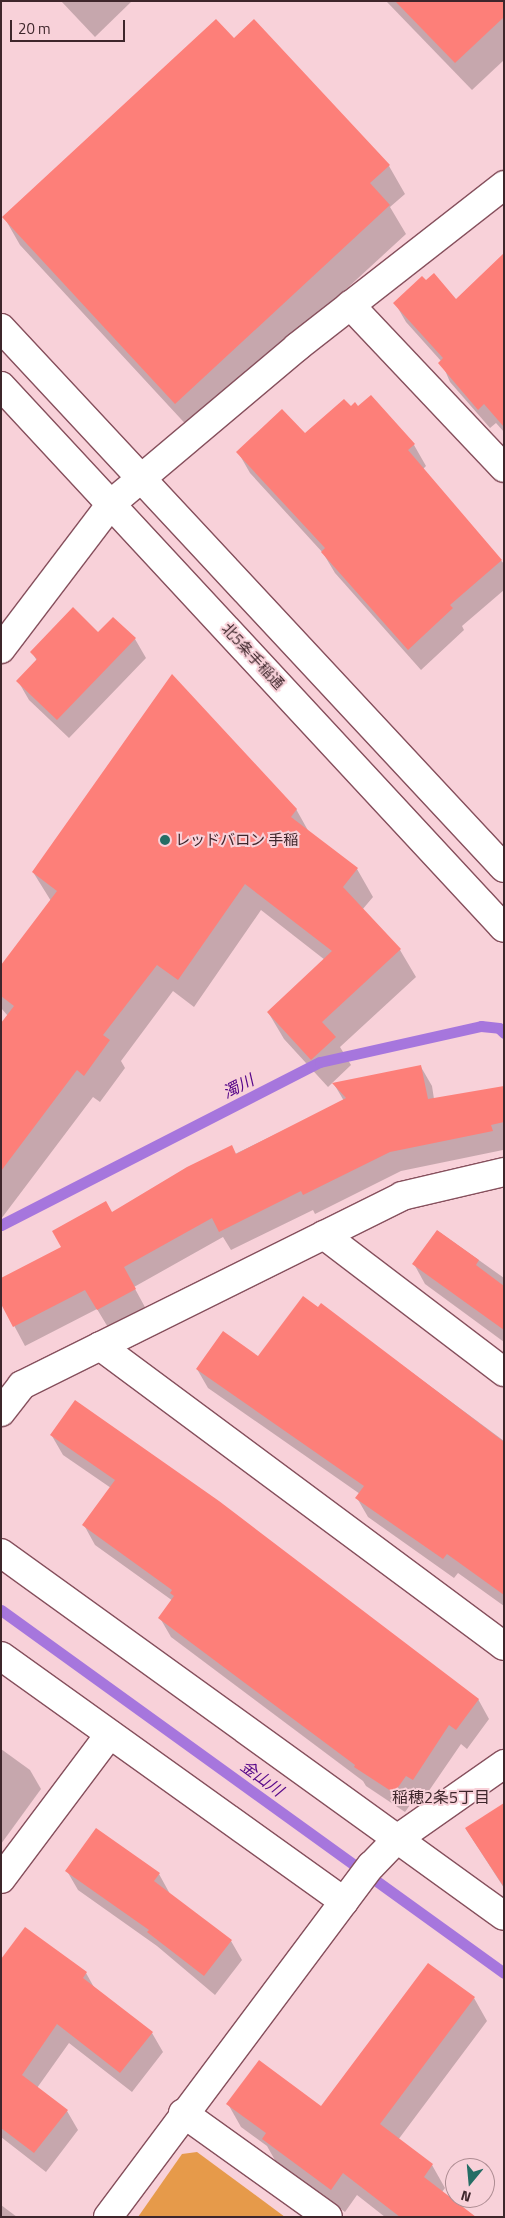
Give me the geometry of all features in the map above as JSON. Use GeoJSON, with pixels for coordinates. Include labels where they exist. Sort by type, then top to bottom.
{"type":"FeatureCollection","features":[{"type":"Feature","properties":{"kind":"main road"},"geometry":{"type":"LineString","coordinates":[[1,649],[112,503],[350,305],[504,185]]}},
{"type":"Feature","properties":{"kind":"main road"},"geometry":{"type":"LineString","coordinates":[[350,305],[504,468]]}},
{"type":"Feature","properties":{"kind":"main road"},"geometry":{"type":"LineString","coordinates":[[1,328],[504,868]]}},
{"type":"Feature","properties":{"kind":"main road","name":"北5条手稲通"},"geometry":{"type":"LineString","coordinates":[[1,386],[112,503],[504,928]]}},
{"type":"Feature","properties":{"kind":"main road"},"geometry":{"type":"LineString","coordinates":[[1,1412],[22,1385],[402,1196],[504,1172]]}},
{"type":"Feature","properties":{"kind":"main road"},"geometry":{"type":"LineString","coordinates":[[324,1235],[504,1372]]}},
{"type":"Feature","properties":{"kind":"main road"},"geometry":{"type":"LineString","coordinates":[[100,1346],[504,1646]]}},
{"type":"Feature","properties":{"kind":"main road"},"geometry":{"type":"LineString","coordinates":[[1,1553],[504,1916]]}},
{"type":"Feature","properties":{"kind":"main road"},"geometry":{"type":"LineString","coordinates":[[1,1656],[110,1734],[349,1895]]}},
{"type":"Feature","properties":{"kind":"main road"},"geometry":{"type":"LineString","coordinates":[[1,1879],[110,1734]]}},
{"type":"Feature","properties":{"kind":"main road"},"geometry":{"type":"LineString","coordinates":[[108,2217],[183,2113],[370,1866],[397,1839],[504,1764]]}},
{"type":"Feature","properties":{"kind":"main road"},"geometry":{"type":"LineString","coordinates":[[183,2113],[328,2217]]}},
{"type":"Feature","properties":{"kind":"shaded area"},"geometry":{"type":"Polygon","coordinates":[[[197,2152],[285,2217],[138,2217],[182,2154],[197,2152]]]}},
{"type":"Feature","properties":{"kind":"building"},"geometry":{"type":"Polygon","coordinates":[[[395,1],[504,1],[504,17],[455,63],[395,1]]]}},
{"type":"Feature","properties":{"kind":"building"},"geometry":{"type":"Polygon","coordinates":[[[216,19],[234,38],[254,19],[390,165],[370,183],[390,205],[175,404],[2,217],[216,19]]]}},
{"type":"Feature","properties":{"kind":"building"},"geometry":{"type":"Polygon","coordinates":[[[504,253],[504,427],[484,404],[478,410],[438,363],[443,358],[393,303],[422,276],[426,280],[434,273],[456,299],[504,253]]]}},
{"type":"Feature","properties":{"kind":"building"},"geometry":{"type":"Polygon","coordinates":[[[371,395],[415,444],[408,450],[502,560],[450,605],[453,608],[408,650],[321,552],[325,548],[236,452],[282,409],[305,433],[344,399],[351,406],[355,402],[358,406],[371,395]]]}},
{"type":"Feature","properties":{"kind":"building"},"geometry":{"type":"Polygon","coordinates":[[[73,607],[98,632],[113,617],[136,638],[57,720],[16,681],[37,659],[30,652],[73,607]]]}},
{"type":"Feature","properties":{"kind":"building"},"geometry":{"type":"Polygon","coordinates":[[[172,674],[297,809],[291,817],[358,868],[343,887],[401,949],[322,1022],[336,1037],[311,1060],[267,1012],[332,951],[245,884],[178,980],[157,965],[103,1035],[110,1040],[84,1076],[77,1070],[1,1171],[1,1023],[14,1006],[1,996],[1,965],[57,891],[32,872],[172,674]]]}},
{"type":"Feature","properties":{"kind":"building"},"geometry":{"type":"Polygon","coordinates":[[[421,1065],[428,1099],[504,1086],[504,1122],[491,1125],[493,1131],[390,1152],[303,1195],[301,1191],[219,1232],[212,1218],[124,1267],[136,1289],[97,1310],[85,1290],[13,1327],[1,1304],[1,1278],[61,1247],[52,1231],[106,1201],[112,1212],[187,1167],[232,1145],[236,1154],[346,1098],[332,1083],[421,1065]]]}},
{"type":"Feature","properties":{"kind":"building"},"geometry":{"type":"Polygon","coordinates":[[[437,1230],[479,1260],[476,1265],[504,1286],[504,1330],[412,1264],[437,1230]]]}},
{"type":"Feature","properties":{"kind":"building"},"geometry":{"type":"Polygon","coordinates":[[[303,1296],[318,1307],[321,1303],[504,1442],[504,1595],[447,1554],[443,1559],[355,1498],[364,1486],[196,1369],[223,1331],[258,1356],[303,1296]]]}},
{"type":"Feature","properties":{"kind":"building"},"geometry":{"type":"Polygon","coordinates":[[[75,1400],[219,1501],[479,1699],[456,1730],[449,1725],[413,1780],[406,1776],[394,1793],[354,1767],[355,1765],[158,1618],[174,1596],[170,1593],[172,1590],[82,1525],[115,1480],[50,1435],[75,1400]]]}},
{"type":"Feature","properties":{"kind":"building"},"geometry":{"type":"Polygon","coordinates":[[[504,1803],[504,1887],[465,1828],[504,1803]]]}},
{"type":"Feature","properties":{"kind":"building"},"geometry":{"type":"Polygon","coordinates":[[[96,1828],[160,1873],[154,1881],[232,1940],[204,1976],[147,1932],[149,1930],[65,1871],[96,1828]]]}},
{"type":"Feature","properties":{"kind":"building"},"geometry":{"type":"Polygon","coordinates":[[[25,1927],[87,1972],[83,1978],[153,2032],[120,2073],[57,2024],[22,2075],[68,2110],[34,2153],[1,2128],[1,1959],[25,1927]]]}},
{"type":"Feature","properties":{"kind":"building"},"geometry":{"type":"Polygon","coordinates":[[[428,1963],[475,1997],[380,2124],[433,2164],[424,2177],[445,2193],[445,2208],[464,2208],[476,2217],[400,2217],[343,2173],[331,2190],[262,2139],[266,2133],[226,2104],[259,2060],[321,2106],[428,1963]]]}},
{"type":"Feature","properties":{"kind":"waterway","name":"濁川"},"geometry":{"type":"LineString","coordinates":[[1,1225],[320,1062],[481,1026],[499,1028],[504,1033]]}},
{"type":"Feature","properties":{"kind":"waterway","name":"金山川"},"geometry":{"type":"LineString","coordinates":[[1,1610],[504,1973]]}},
{"type":"Feature","properties":{"kind":"place","name":"レッドバロン 手稲"},"geometry":{"type":"Point","coordinates":[165,840]}},
{"type":"Feature","properties":{"kind":"district","name":"稲穂2条5丁目"},"geometry":{"type":"Point","coordinates":[441,1797]}}]}
